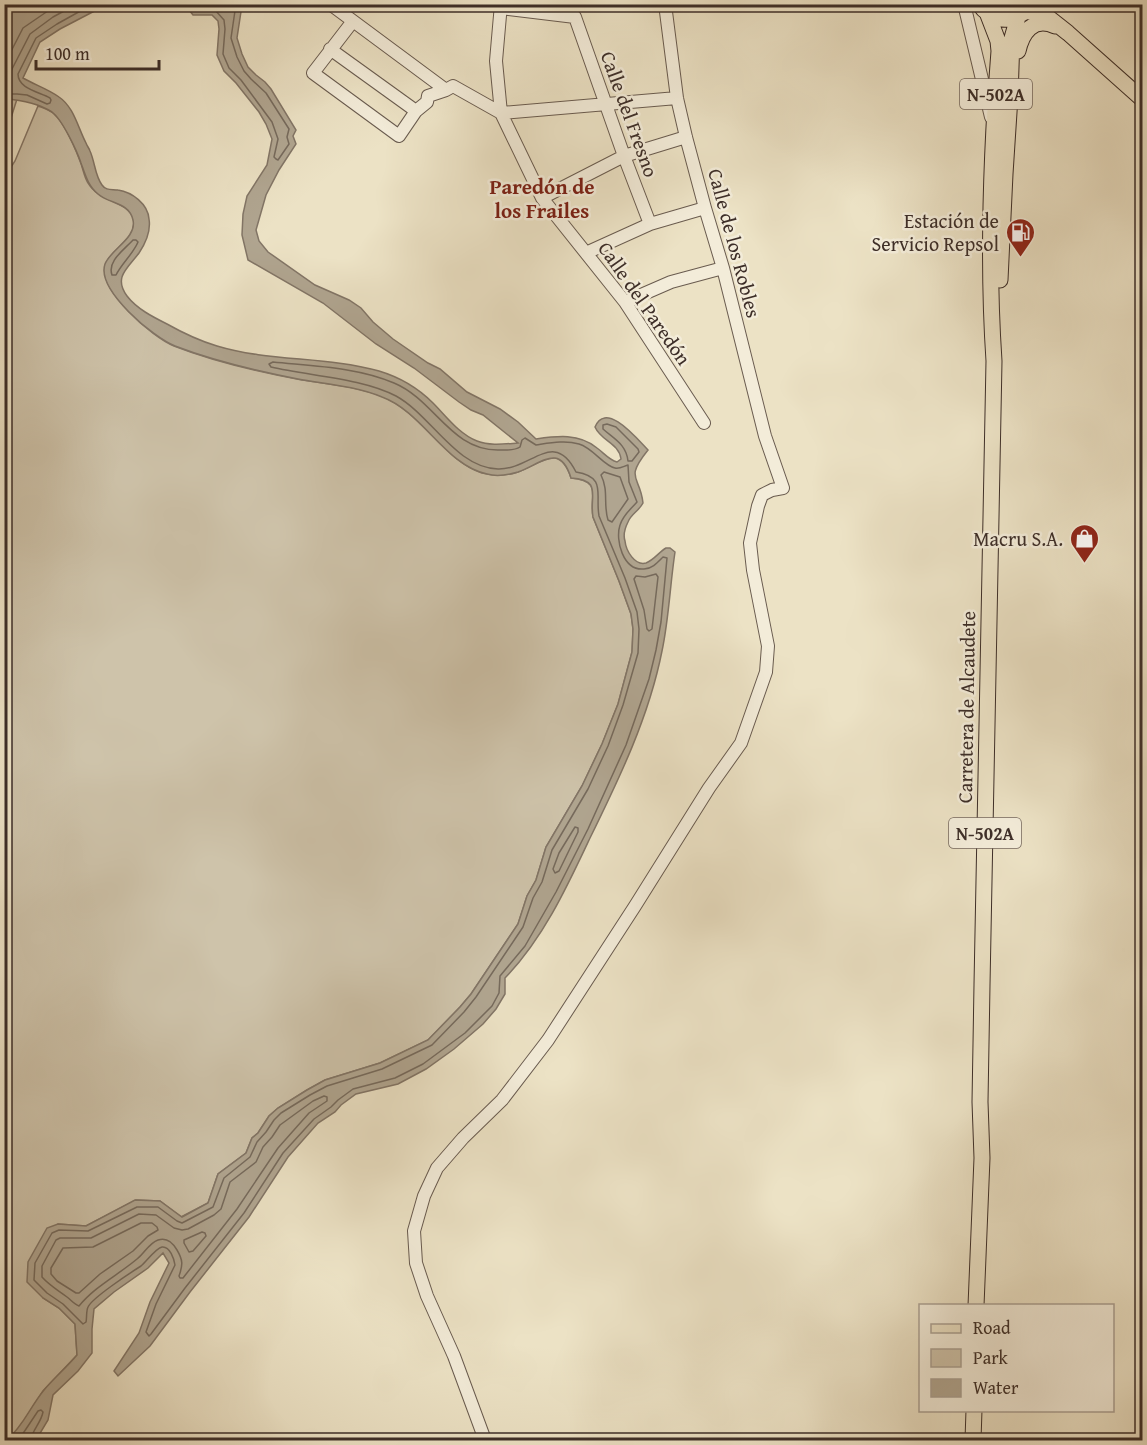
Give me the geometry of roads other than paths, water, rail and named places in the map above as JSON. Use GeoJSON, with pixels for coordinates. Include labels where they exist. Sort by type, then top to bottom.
{"type":"FeatureCollection","features":[{"type":"Feature","properties":{"kind":"main road"},"geometry":{"type":"LineString","coordinates":[[1046,4],[1068,33]]}},
{"type":"Feature","properties":{"kind":"main road","name":"Carretera de Alcaudete"},"geometry":{"type":"LineString","coordinates":[[984,10],[998,41],[999,51],[993,126],[990,280],[994,361]]}},
{"type":"Feature","properties":{"kind":"main road","name":"Carretera de Alcaudete"},"geometry":{"type":"LineString","coordinates":[[984,10],[1003,20],[1025,11]]}},
{"type":"Feature","properties":{"kind":"main road","name":"Carretera de Alcaudete"},"geometry":{"type":"LineString","coordinates":[[976,1304],[982,1158],[980,1102],[994,361],[1012,38],[1025,11]]}},
{"type":"Feature","properties":{"kind":"main road"},"geometry":{"type":"LineString","coordinates":[[1025,11],[1049,18],[1143,99]]}},
{"type":"Feature","properties":{"kind":"main road"},"geometry":{"type":"LineString","coordinates":[[1010,97],[1018,49],[1022,36],[1028,29],[1037,24],[1049,24],[1068,33]]}},
{"type":"Feature","properties":{"kind":"main road"},"geometry":{"type":"LineString","coordinates":[[973,1440],[974,1412]]}},
{"type":"Feature","properties":{"kind":"street"},"geometry":{"type":"LineString","coordinates":[[330,4],[446,90]]}},
{"type":"Feature","properties":{"kind":"street","name":"Calle de los Robles"},"geometry":{"type":"LineString","coordinates":[[485,1440],[416,1263],[414,1231],[424,1196],[437,1168],[501,1100],[548,1040],[709,788],[741,743],[766,672],[768,645],[750,543],[762,495],[783,488],[765,436],[723,268],[686,137],[677,98],[665,4]]}},
{"type":"Feature","properties":{"kind":"street"},"geometry":{"type":"LineString","coordinates":[[964,4],[993,126]]}},
{"type":"Feature","properties":{"kind":"street","name":"Calle del Fresno"},"geometry":{"type":"LineString","coordinates":[[501,6],[575,17],[650,224]]}},
{"type":"Feature","properties":{"kind":"street","name":"Calle del Paredón"},"geometry":{"type":"LineString","coordinates":[[501,6],[496,61],[501,113],[542,198],[625,302],[704,423]]}},
{"type":"Feature","properties":{"kind":"street"},"geometry":{"type":"LineString","coordinates":[[352,21],[313,73],[399,135],[416,111],[427,102],[428,96],[453,86],[501,113],[677,98]]}},
{"type":"Feature","properties":{"kind":"street"},"geometry":{"type":"LineString","coordinates":[[330,49],[416,111]]}},
{"type":"Feature","properties":{"kind":"street"},"geometry":{"type":"LineString","coordinates":[[542,198],[624,156],[686,137]]}},
{"type":"Feature","properties":{"kind":"street"},"geometry":{"type":"LineString","coordinates":[[586,254],[650,224],[705,208]]}},
{"type":"Feature","properties":{"kind":"street"},"geometry":{"type":"LineString","coordinates":[[625,302],[671,282],[723,268]]}},
{"type":"Feature","properties":{"kind":"water"},"geometry":{"type":"Polygon","coordinates":[[[5,4],[106,5],[40,42],[23,78],[55,94],[68,106],[90,150],[98,177],[104,187],[129,193],[146,208],[149,224],[147,237],[124,273],[121,283],[127,296],[136,305],[179,331],[217,346],[257,355],[359,366],[386,373],[421,393],[470,438],[487,444],[518,443],[483,415],[471,410],[414,368],[376,344],[323,303],[248,260],[242,235],[243,214],[247,196],[267,165],[272,139],[259,112],[224,71],[217,55],[218,21],[212,15],[193,15],[185,5],[242,5],[237,38],[242,54],[248,67],[271,89],[296,130],[293,136],[296,144],[266,195],[256,230],[259,241],[268,252],[315,285],[361,308],[393,339],[440,369],[467,392],[500,409],[536,439],[560,437],[583,440],[617,462],[621,459],[617,449],[601,436],[595,427],[600,420],[607,418],[622,425],[648,450],[635,473],[643,503],[626,527],[624,536],[627,549],[635,560],[642,563],[649,562],[666,548],[675,552],[662,651],[649,700],[632,747],[601,816],[553,912],[531,947],[505,978],[505,994],[496,1009],[483,1024],[454,1049],[426,1069],[398,1084],[356,1094],[318,1123],[288,1157],[249,1217],[150,1346],[118,1376],[114,1371],[139,1333],[150,1302],[169,1263],[163,1253],[148,1268],[94,1309],[92,1353],[78,1371],[53,1395],[48,1420],[36,1440],[7,1440],[18,1428],[39,1396],[77,1355],[75,1324],[27,1282],[28,1262],[47,1228],[58,1224],[86,1226],[135,1200],[160,1201],[182,1217],[208,1203],[218,1174],[246,1153],[252,1138],[278,1108],[325,1080],[380,1063],[428,1040],[471,994],[518,924],[527,896],[536,880],[546,847],[582,786],[618,704],[632,652],[633,629],[631,614],[593,517],[591,486],[581,479],[571,478],[567,467],[561,461],[549,458],[506,475],[487,474],[472,469],[446,450],[410,414],[397,404],[382,397],[351,388],[251,369],[175,346],[154,333],[129,312],[109,287],[105,275],[105,264],[131,232],[133,220],[131,214],[123,206],[102,197],[92,187],[69,136],[52,112],[41,106],[5,99],[5,4]]]}},
{"type":"Feature","properties":{"kind":"place","name":"Estación de Servicio Repsol"},"geometry":{"type":"Point","coordinates":[1020,258]}},
{"type":"Feature","properties":{"kind":"place","name":"Macru S.A."},"geometry":{"type":"Point","coordinates":[1084,564]}},
{"type":"Feature","properties":{"kind":"district","name":"Paredón de los Frailes"},"geometry":{"type":"Point","coordinates":[542,198]}}]}
